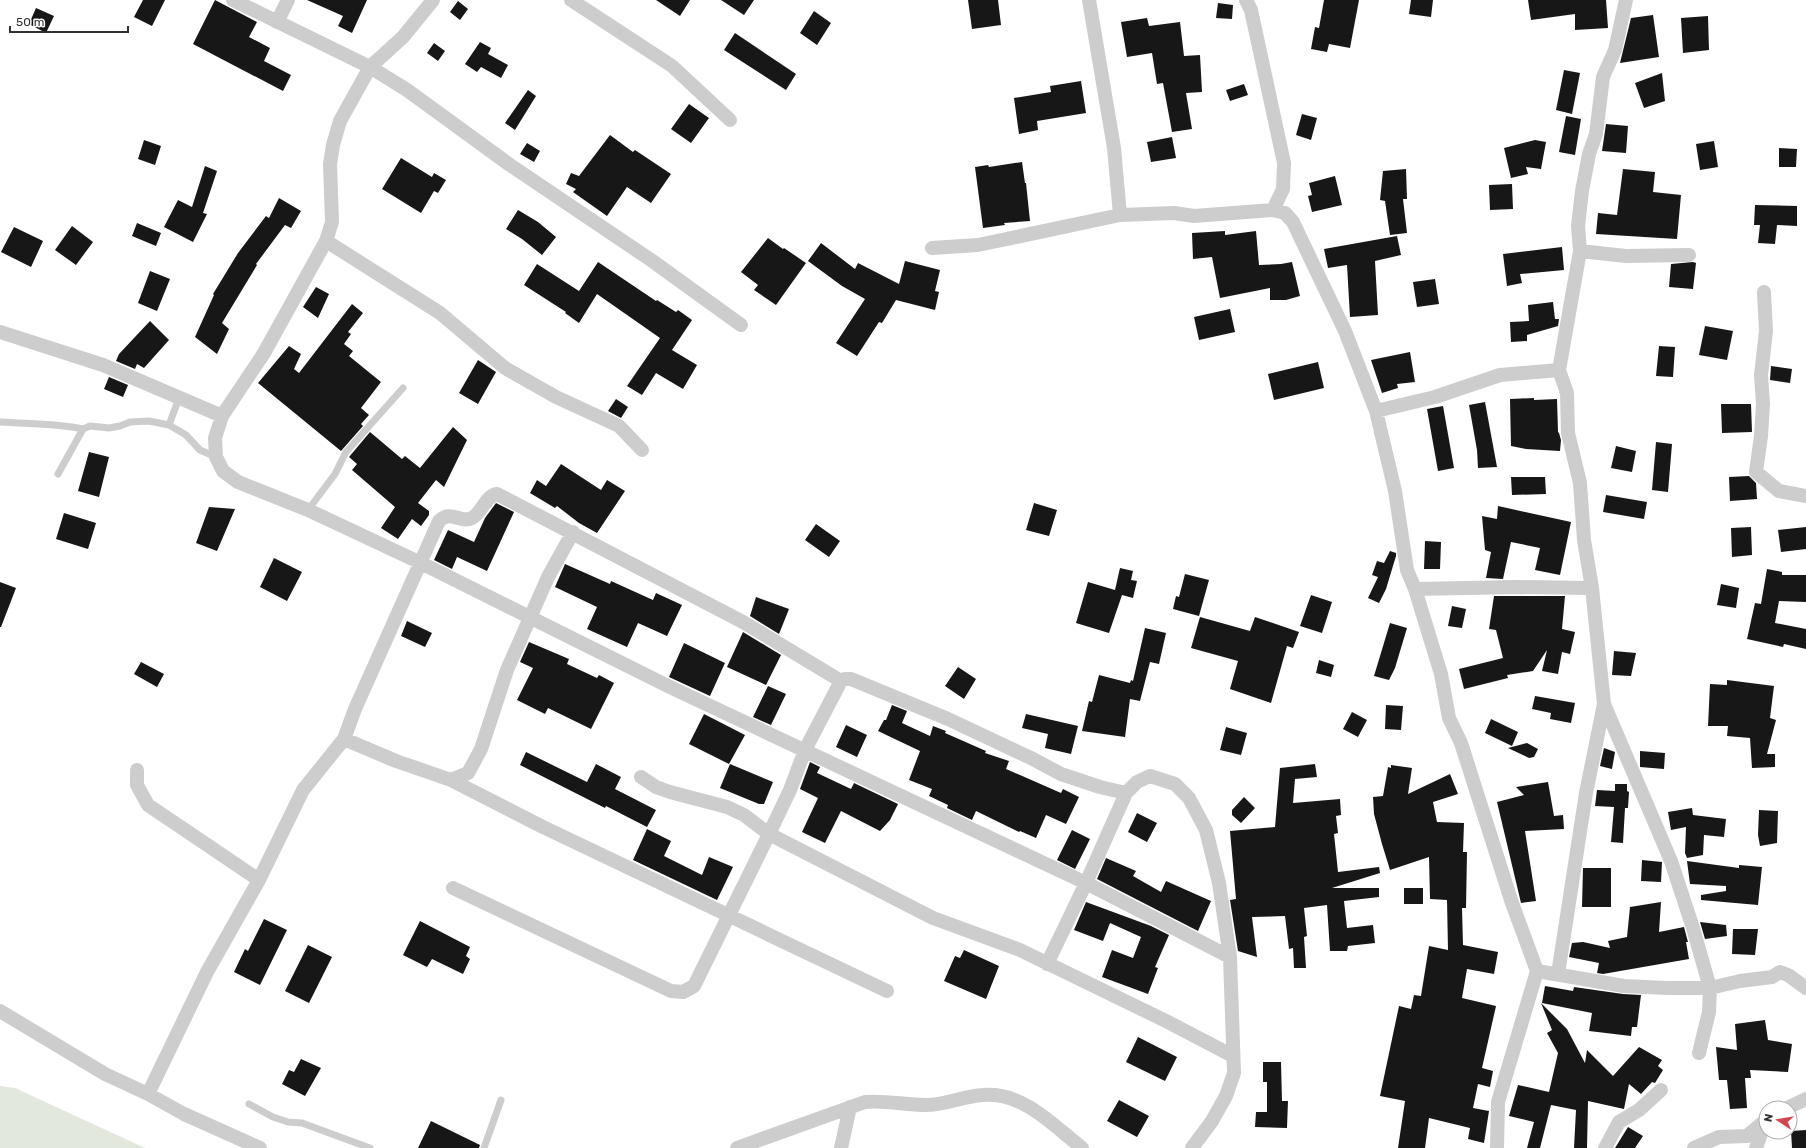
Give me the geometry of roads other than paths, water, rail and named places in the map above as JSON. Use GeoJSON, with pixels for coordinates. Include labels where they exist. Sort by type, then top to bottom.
{"type":"FeatureCollection","features":[{"type":"Feature","properties":{"kind":"street"},"geometry":{"type":"LineString","coordinates":[[233,0],[370,67],[407,90],[510,165],[651,260],[741,325]]}},
{"type":"Feature","properties":{"kind":"street"},"geometry":{"type":"LineString","coordinates":[[277,22],[288,0]]}},
{"type":"Feature","properties":{"kind":"street"},"geometry":{"type":"LineString","coordinates":[[433,0],[403,37],[370,67],[340,121],[333,145],[330,164],[332,222],[326,241],[264,353],[222,416],[215,438],[216,457],[223,471],[238,482],[308,510],[421,563],[672,688],[1086,883],[1230,957]]}},
{"type":"Feature","properties":{"kind":"street"},"geometry":{"type":"LineString","coordinates":[[571,0],[672,66],[730,120]]}},
{"type":"Feature","properties":{"kind":"street"},"geometry":{"type":"LineString","coordinates":[[1089,0],[1114,148],[1120,216]]}},
{"type":"Feature","properties":{"kind":"street"},"geometry":{"type":"LineString","coordinates":[[1246,0],[1251,10],[1284,163],[1283,189],[1273,210]]}},
{"type":"Feature","properties":{"kind":"street"},"geometry":{"type":"LineString","coordinates":[[1626,0],[1615,50],[1603,77],[1596,134],[1589,154],[1584,176],[1578,226],[1580,251],[1559,370],[1567,393],[1568,433],[1580,483],[1584,540],[1592,588],[1604,704],[1671,861],[1693,928],[1710,988],[1709,1012],[1699,1053]]}},
{"type":"Feature","properties":{"kind":"street"},"geometry":{"type":"LineString","coordinates":[[932,248],[978,245],[1120,216],[1174,213],[1194,216],[1273,210],[1285,213],[1293,222],[1312,259],[1345,331],[1376,411],[1395,491],[1407,570],[1415,589],[1441,674],[1450,718],[1461,743],[1512,903],[1537,971],[1498,1102],[1497,1148]]}},
{"type":"Feature","properties":{"kind":"street"},"geometry":{"type":"LineString","coordinates":[[326,241],[440,313],[505,368],[556,397],[619,426],[642,450]]}},
{"type":"Feature","properties":{"kind":"street"},"geometry":{"type":"LineString","coordinates":[[1580,251],[1626,256],[1689,255]]}},
{"type":"Feature","properties":{"kind":"street"},"geometry":{"type":"LineString","coordinates":[[1764,292],[1766,331],[1761,375],[1763,404],[1761,436],[1756,472],[1779,491],[1806,496]]}},
{"type":"Feature","properties":{"kind":"street"},"geometry":{"type":"LineString","coordinates":[[0,332],[103,366],[222,416]]}},
{"type":"Feature","properties":{"kind":"street"},"geometry":{"type":"LineString","coordinates":[[1376,411],[1435,397],[1500,376],[1559,370]]}},
{"type":"Feature","properties":{"kind":"street"},"geometry":{"type":"LineString","coordinates":[[148,1094],[207,972],[259,880],[303,790],[344,739],[355,709],[439,521],[443,517],[449,516],[464,520],[470,519],[477,515],[493,494],[502,495],[743,622],[841,681]]}},
{"type":"Feature","properties":{"kind":"street"},"geometry":{"type":"LineString","coordinates":[[452,780],[468,773],[481,749],[507,670],[531,619],[548,577],[573,532]]}},
{"type":"Feature","properties":{"kind":"street"},"geometry":{"type":"LineString","coordinates":[[1415,589],[1516,587],[1592,588]]}},
{"type":"Feature","properties":{"kind":"street"},"geometry":{"type":"LineString","coordinates":[[453,888],[671,990],[683,992],[694,986],[790,790],[805,750],[841,681],[845,679],[851,680],[948,719],[1031,758],[1061,774],[1100,787],[1126,793]]}},
{"type":"Feature","properties":{"kind":"street"},"geometry":{"type":"LineString","coordinates":[[1558,974],[1586,793],[1604,704]]}},
{"type":"Feature","properties":{"kind":"street"},"geometry":{"type":"LineString","coordinates":[[344,739],[396,761],[452,780],[543,827],[729,914],[887,991]]}},
{"type":"Feature","properties":{"kind":"street"},"geometry":{"type":"LineString","coordinates":[[137,770],[137,785],[148,805],[259,880]]}},
{"type":"Feature","properties":{"kind":"street"},"geometry":{"type":"LineString","coordinates":[[641,776],[656,787],[733,810],[744,815],[769,834],[933,918],[1020,950],[1166,1020],[1233,1056]]}},
{"type":"Feature","properties":{"kind":"street"},"geometry":{"type":"LineString","coordinates":[[1047,964],[1086,883],[1126,793],[1136,782],[1150,776],[1175,784],[1189,798],[1206,830],[1219,883],[1230,957],[1234,1073],[1226,1096],[1212,1120],[1192,1148]]}},
{"type":"Feature","properties":{"kind":"street"},"geometry":{"type":"LineString","coordinates":[[1537,971],[1624,986],[1710,988],[1740,981],[1772,977],[1780,972],[1788,975],[1806,988]]}},
{"type":"Feature","properties":{"kind":"street"},"geometry":{"type":"LineString","coordinates":[[0,1011],[105,1074],[148,1094],[184,1114],[260,1148]]}},
{"type":"Feature","properties":{"kind":"street"},"geometry":{"type":"LineString","coordinates":[[1605,1148],[1619,1122],[1639,1110],[1661,1090]]}},
{"type":"Feature","properties":{"kind":"street"},"geometry":{"type":"LineString","coordinates":[[737,1148],[865,1102],[878,1100],[927,1105],[984,1094],[1011,1098],[1030,1108],[1082,1148]]}},
{"type":"Feature","properties":{"kind":"street"},"geometry":{"type":"LineString","coordinates":[[841,1148],[850,1107]]}},
{"type":"Feature","properties":{"kind":"street"},"geometry":{"type":"LineString","coordinates":[[1694,1148],[1719,1137],[1747,1136],[1758,1127]]}},
{"type":"Feature","properties":{"kind":"lane"},"geometry":{"type":"LineString","coordinates":[[308,510],[335,474],[346,452],[403,388]]}},
{"type":"Feature","properties":{"kind":"lane"},"geometry":{"type":"LineString","coordinates":[[169,425],[179,398]]}},
{"type":"Feature","properties":{"kind":"lane"},"geometry":{"type":"LineString","coordinates":[[0,422],[60,424],[83,428],[90,426],[109,428],[130,422],[148,421],[169,425],[186,435],[200,450],[216,457]]}},
{"type":"Feature","properties":{"kind":"lane"},"geometry":{"type":"LineString","coordinates":[[58,474],[83,428]]}},
{"type":"Feature","properties":{"kind":"lane"},"geometry":{"type":"LineString","coordinates":[[484,1148],[501,1100]]}},
{"type":"Feature","properties":{"kind":"lane"},"geometry":{"type":"LineString","coordinates":[[249,1104],[273,1117],[288,1122],[302,1123],[370,1148]]}}]}
